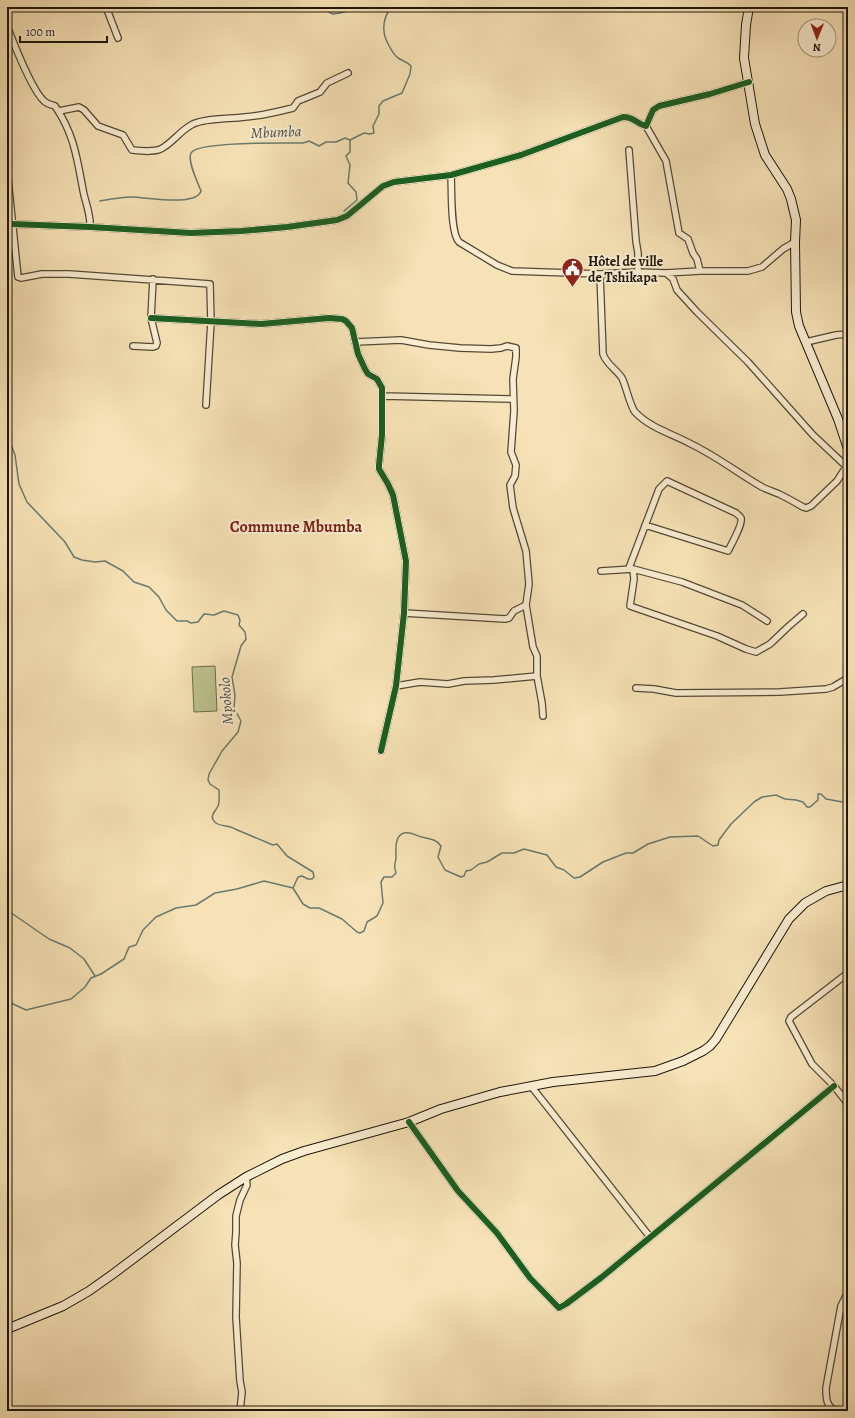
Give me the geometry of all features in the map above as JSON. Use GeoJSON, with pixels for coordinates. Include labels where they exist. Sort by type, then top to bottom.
{"type":"FeatureCollection","features":[{"type":"Feature","properties":{"kind":"main road"},"geometry":{"type":"LineString","coordinates":[[750,7],[746,25],[744,58],[755,124],[765,155],[791,199],[796,220],[796,312],[799,326],[838,419],[848,449]]}},
{"type":"Feature","properties":{"kind":"main road"},"geometry":{"type":"LineString","coordinates":[[7,1329],[63,1306],[89,1291],[218,1195],[246,1177],[282,1159],[304,1151],[409,1122],[441,1109],[500,1092],[553,1082],[655,1071],[683,1061],[703,1051],[716,1039],[789,919],[805,903],[826,891],[848,885]]}},
{"type":"Feature","properties":{"kind":"street"},"geometry":{"type":"LineString","coordinates":[[106,7],[118,38]]}},
{"type":"Feature","properties":{"kind":"street"},"geometry":{"type":"LineString","coordinates":[[7,26],[32,83],[44,101],[56,106],[59,110],[71,137],[78,159],[83,191],[91,220],[90,227]]}},
{"type":"Feature","properties":{"kind":"street"},"geometry":{"type":"LineString","coordinates":[[59,110],[79,107],[84,110],[98,126],[123,135],[132,150],[144,152],[163,148],[181,132],[194,124],[220,119],[276,113],[293,108],[298,101],[320,92],[327,83],[348,73]]}},
{"type":"Feature","properties":{"kind":"street"},"geometry":{"type":"LineString","coordinates":[[646,126],[653,110],[663,104],[710,94],[749,82]]}},
{"type":"Feature","properties":{"kind":"street"},"geometry":{"type":"LineString","coordinates":[[12,224],[191,233],[241,231],[337,220],[347,216],[384,186],[394,182],[451,175],[520,155],[623,117],[630,117],[642,126],[646,126],[666,161],[680,233],[688,239],[697,259],[700,271]]}},
{"type":"Feature","properties":{"kind":"street"},"geometry":{"type":"LineString","coordinates":[[629,150],[638,253],[638,272]]}},
{"type":"Feature","properties":{"kind":"street"},"geometry":{"type":"LineString","coordinates":[[7,169],[12,224],[17,257],[17,273],[21,278],[42,274],[153,279],[210,284],[211,322],[206,405]]}},
{"type":"Feature","properties":{"kind":"street"},"geometry":{"type":"LineString","coordinates":[[451,175],[454,235],[459,242],[508,270],[600,274],[638,272],[666,273],[748,271],[762,267],[783,249],[795,242]]}},
{"type":"Feature","properties":{"kind":"street"},"geometry":{"type":"LineString","coordinates":[[600,274],[603,354],[605,361],[622,378],[633,409],[636,413],[658,428],[692,444],[726,463],[763,487],[803,507],[806,508],[811,506],[847,468],[813,435],[748,362],[697,312],[677,290],[673,279],[666,273]]}},
{"type":"Feature","properties":{"kind":"street"},"geometry":{"type":"LineString","coordinates":[[133,346],[153,348],[157,343],[151,318],[153,279]]}},
{"type":"Feature","properties":{"kind":"street"},"geometry":{"type":"LineString","coordinates":[[151,318],[261,324],[322,319],[342,319],[352,328],[355,342],[365,369],[368,374],[377,379],[382,388],[382,435],[379,465],[393,495],[406,561],[404,613],[396,686],[381,751]]}},
{"type":"Feature","properties":{"kind":"street"},"geometry":{"type":"LineString","coordinates":[[806,342],[836,335],[848,334]]}},
{"type":"Feature","properties":{"kind":"street"},"geometry":{"type":"LineString","coordinates":[[355,342],[401,340],[460,348],[491,349],[511,346],[516,348],[513,379],[514,411],[511,452],[516,465],[515,476],[510,485],[513,508],[526,551],[529,584],[526,605],[533,647],[537,656],[537,676],[543,716]]}},
{"type":"Feature","properties":{"kind":"street"},"geometry":{"type":"LineString","coordinates":[[383,396],[513,399]]}},
{"type":"Feature","properties":{"kind":"street"},"geometry":{"type":"LineString","coordinates":[[645,525],[728,552],[740,526],[741,519],[736,513],[667,481],[659,489],[645,525],[631,568],[634,579],[630,606],[717,636],[756,652],[770,644],[803,614]]}},
{"type":"Feature","properties":{"kind":"street"},"geometry":{"type":"LineString","coordinates":[[601,570],[631,568],[682,582],[742,605],[767,621]]}},
{"type":"Feature","properties":{"kind":"street"},"geometry":{"type":"LineString","coordinates":[[404,613],[508,619],[514,611],[526,605]]}},
{"type":"Feature","properties":{"kind":"street"},"geometry":{"type":"LineString","coordinates":[[396,686],[420,682],[448,684],[464,681],[537,676]]}},
{"type":"Feature","properties":{"kind":"street"},"geometry":{"type":"LineString","coordinates":[[636,688],[676,692],[780,692],[826,689],[833,687],[848,678]]}},
{"type":"Feature","properties":{"kind":"street"},"geometry":{"type":"LineString","coordinates":[[848,973],[789,1020],[812,1064],[834,1086],[848,1104]]}},
{"type":"Feature","properties":{"kind":"street"},"geometry":{"type":"LineString","coordinates":[[531,1086],[650,1237]]}},
{"type":"Feature","properties":{"kind":"street"},"geometry":{"type":"LineString","coordinates":[[409,1122],[458,1191],[496,1233],[530,1278],[557,1307],[561,1307],[596,1282],[834,1086]]}},
{"type":"Feature","properties":{"kind":"street"},"geometry":{"type":"LineString","coordinates":[[240,1411],[242,1392],[236,1317],[237,1263],[234,1245],[236,1216],[240,1200],[247,1185],[246,1177]]}},
{"type":"Feature","properties":{"kind":"street"},"geometry":{"type":"LineString","coordinates":[[835,1411],[829,1406],[826,1398],[826,1388],[841,1306],[848,1292]]}},
{"type":"Feature","properties":{"kind":"green space"},"geometry":{"type":"Polygon","coordinates":[[[215,666],[217,711],[194,712],[192,667],[215,666]]]}},
{"type":"Feature","properties":{"kind":"waterway"},"geometry":{"type":"LineString","coordinates":[[319,7],[333,14],[358,8],[369,11],[381,10],[388,7]]}},
{"type":"Feature","properties":{"kind":"waterway","name":"Mbumba"},"geometry":{"type":"LineString","coordinates":[[100,201],[132,197],[181,200],[190,199],[197,196],[201,191],[195,178],[190,157],[191,153],[197,149],[208,146],[262,143],[303,143],[309,141],[319,146],[326,142],[336,142],[345,138],[350,140],[364,133],[374,133],[373,126],[379,114],[379,106],[383,101],[402,93],[410,74],[411,66],[396,56],[384,34],[384,21],[391,7]]}},
{"type":"Feature","properties":{"kind":"waterway"},"geometry":{"type":"LineString","coordinates":[[344,211],[357,200],[356,192],[348,183],[350,165],[346,156],[350,152],[350,140]]}},
{"type":"Feature","properties":{"kind":"waterway","name":"Mpokolo"},"geometry":{"type":"LineString","coordinates":[[7,434],[15,455],[19,484],[27,502],[65,542],[74,557],[95,562],[105,561],[123,571],[134,582],[149,587],[159,597],[166,610],[177,621],[187,621],[191,623],[198,622],[204,614],[214,615],[224,611],[238,615],[240,620],[239,625],[245,632],[246,639],[241,646],[232,677],[235,695],[234,708],[241,721],[238,732],[222,751],[209,774],[208,780],[210,784],[219,790],[219,804],[212,817],[218,824],[233,828],[273,845],[277,844],[287,856],[313,872],[314,877],[312,879],[302,876],[298,877],[293,888]]}},
{"type":"Feature","properties":{"kind":"waterway"},"geometry":{"type":"LineString","coordinates":[[7,1004],[11,1003],[26,1010],[71,999],[85,987],[91,978],[101,974],[124,959],[129,947],[136,945],[143,930],[156,917],[176,908],[196,905],[215,893],[237,889],[264,881],[293,888],[303,904],[310,908],[319,908],[342,919],[360,933],[364,931],[367,922],[377,916],[383,903],[381,882],[384,877],[392,877],[396,873],[396,844],[399,837],[404,833],[411,833],[437,842],[441,846],[438,857],[445,870],[461,877],[464,876],[466,871],[471,870],[479,864],[487,862],[502,853],[514,853],[524,849],[547,855],[556,867],[564,870],[574,878],[580,877],[603,862],[626,853],[633,853],[648,844],[670,837],[698,836],[713,846],[718,845],[719,840],[731,824],[754,802],[762,797],[776,795],[785,799],[803,802],[807,807],[810,807],[818,800],[818,794],[821,794],[826,799],[848,803]]}},
{"type":"Feature","properties":{"kind":"waterway"},"geometry":{"type":"LineString","coordinates":[[7,910],[49,939],[70,948],[84,959],[95,976]]}},
{"type":"Feature","properties":{"kind":"cycle path"},"geometry":{"type":"LineString","coordinates":[[12,224],[191,233],[287,227],[337,220],[347,216],[383,186],[394,182],[451,175],[521,155],[623,117],[633,119],[646,126],[653,110],[659,106],[710,94],[749,82]]}},
{"type":"Feature","properties":{"kind":"cycle path"},"geometry":{"type":"LineString","coordinates":[[151,318],[261,324],[329,318],[342,319],[352,328],[358,354],[365,369],[368,374],[377,379],[382,388],[382,435],[379,469],[393,495],[406,561],[404,613],[396,686],[381,751]]}},
{"type":"Feature","properties":{"kind":"cycle path"},"geometry":{"type":"LineString","coordinates":[[409,1122],[458,1191],[497,1233],[530,1278],[559,1308],[602,1277],[834,1086]]}},
{"type":"Feature","properties":{"kind":"place","name":"Hôtel de ville de Tshikapa"},"geometry":{"type":"Point","coordinates":[573,288]}},
{"type":"Feature","properties":{"kind":"district","name":"Commune Mbumba"},"geometry":{"type":"Point","coordinates":[296,526]}}]}
